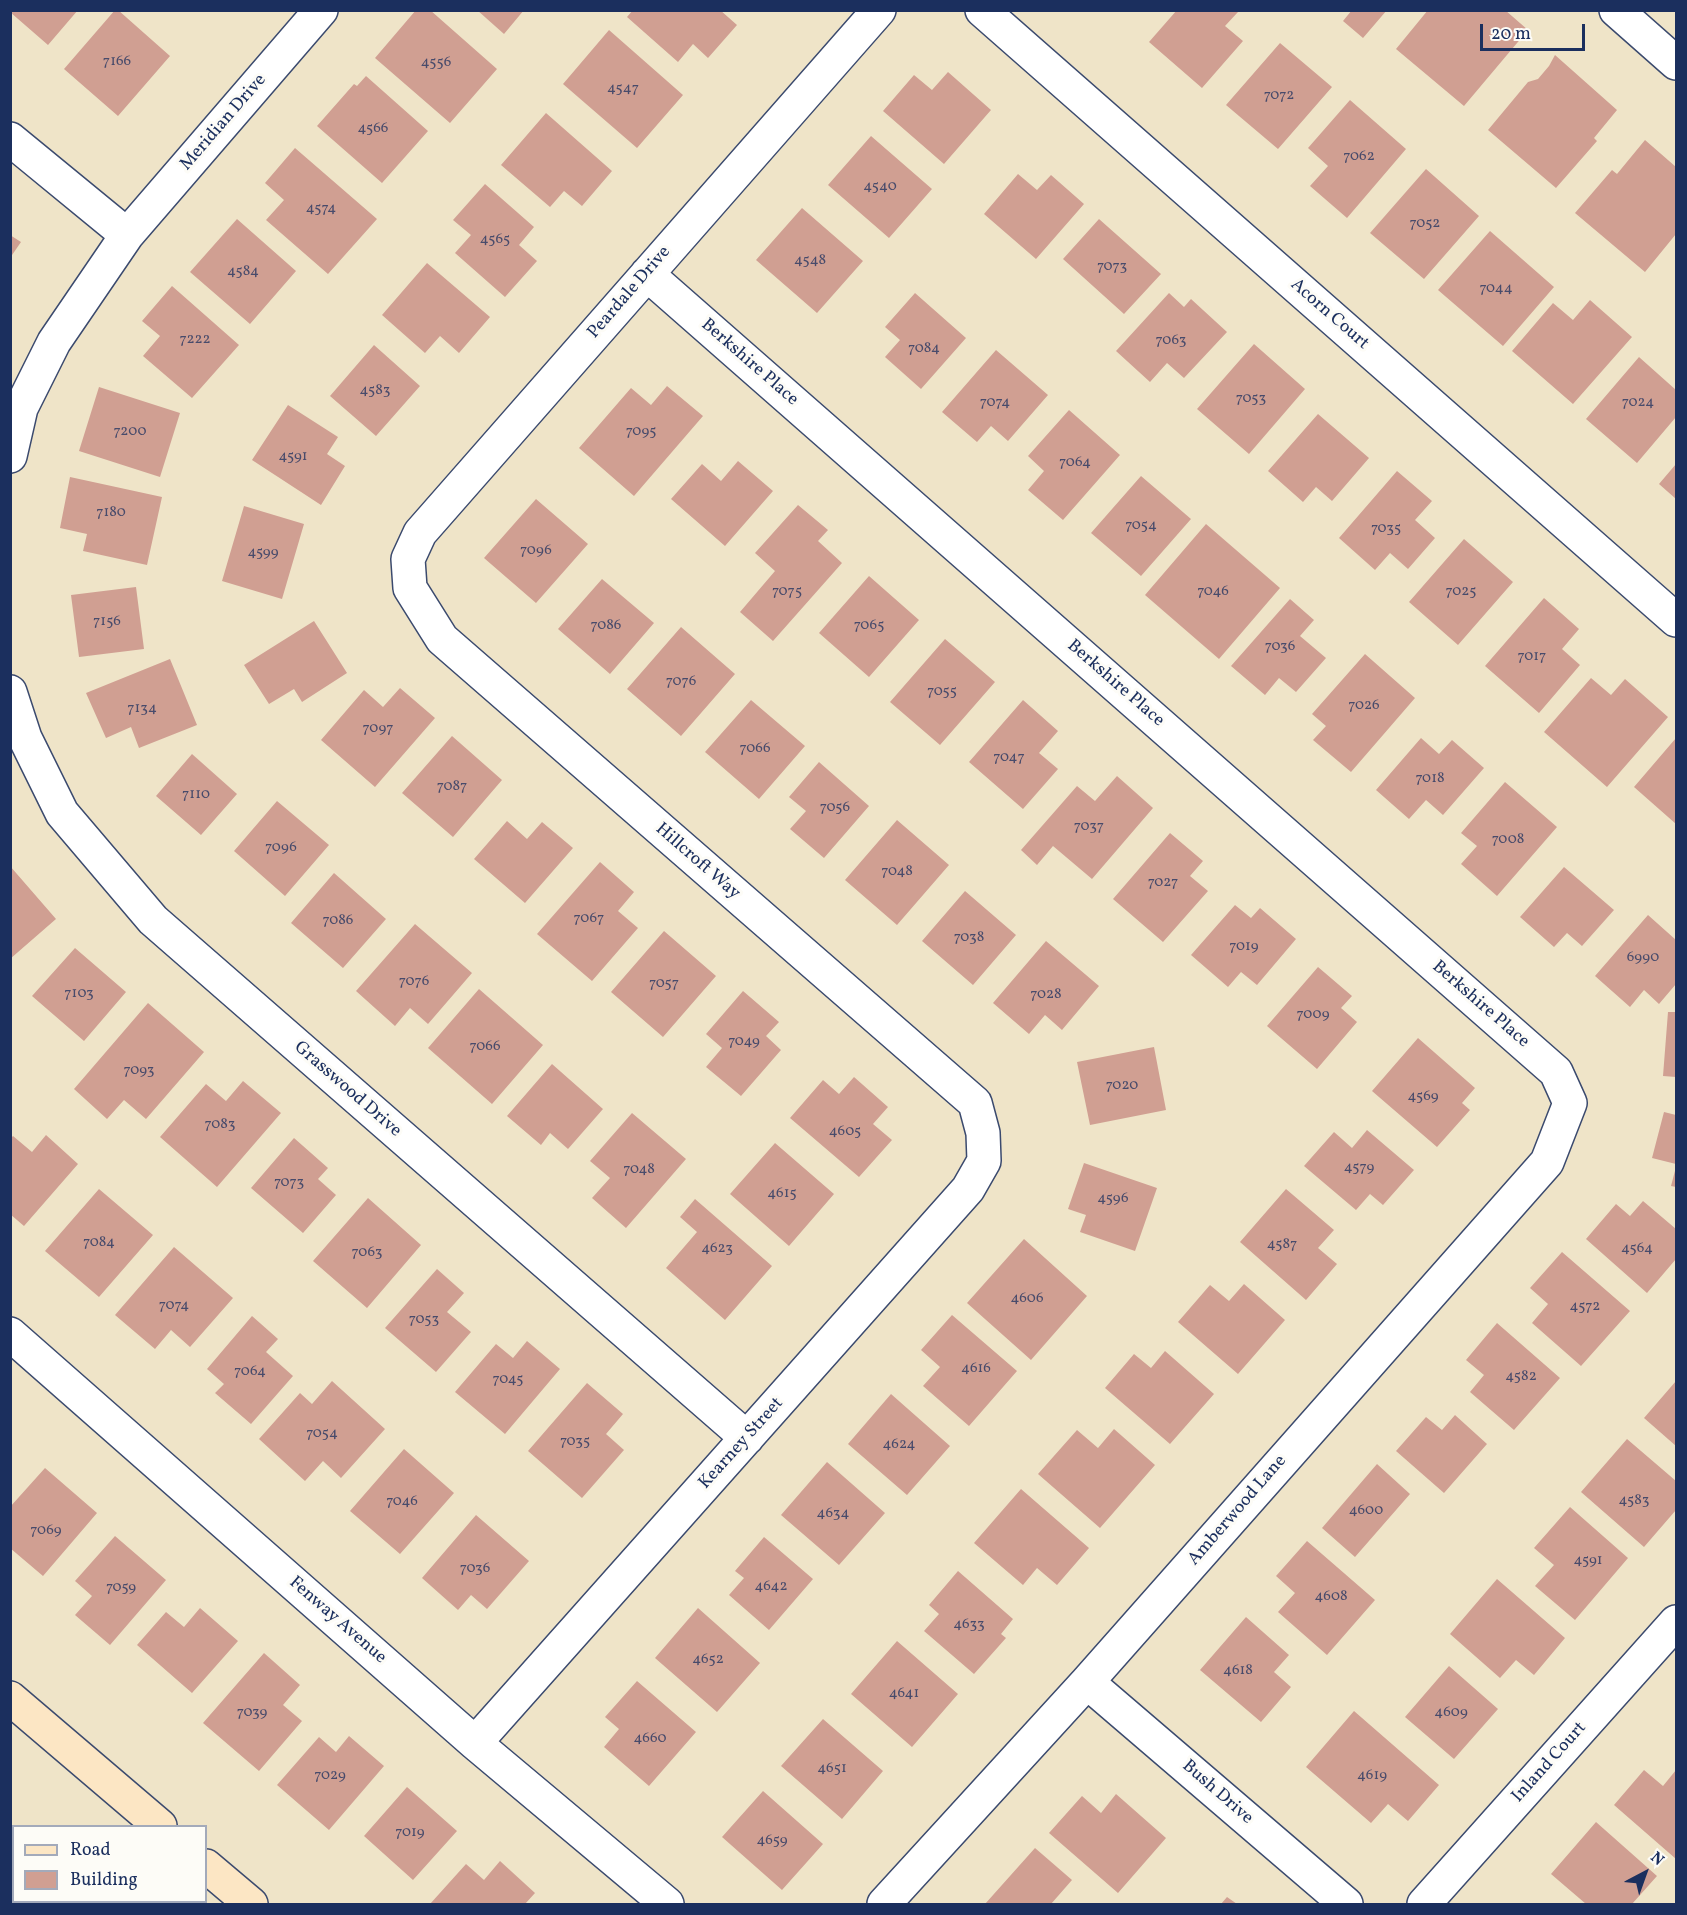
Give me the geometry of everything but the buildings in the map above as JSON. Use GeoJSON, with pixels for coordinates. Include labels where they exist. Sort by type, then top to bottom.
{"type":"FeatureCollection","features":[{"type":"Feature","properties":{"kind":"street","name":"Meridian Drive"},"geometry":{"type":"LineString","coordinates":[[127,235],[321,10]]}},
{"type":"Feature","properties":{"kind":"street","name":"Peardale Drive"},"geometry":{"type":"LineString","coordinates":[[410,588],[408,559],[420,533],[879,10]]}},
{"type":"Feature","properties":{"kind":"street","name":"Acorn Court"},"geometry":{"type":"LineString","coordinates":[[981,10],[1677,620]]}},
{"type":"Feature","properties":{"kind":"street"},"geometry":{"type":"LineString","coordinates":[[1616,10],[1677,63]]}},
{"type":"Feature","properties":{"kind":"street"},"geometry":{"type":"LineString","coordinates":[[10,139],[127,235],[54,342],[21,408],[10,456]]}},
{"type":"Feature","properties":{"kind":"street","name":"Berkshire Place"},"geometry":{"type":"LineString","coordinates":[[647,274],[1556,1072],[1570,1103]]}},
{"type":"Feature","properties":{"kind":"street","name":"Hillcroft Way"},"geometry":{"type":"LineString","coordinates":[[410,588],[442,639],[975,1103],[983,1133]]}},
{"type":"Feature","properties":{"kind":"street","name":"Grasswood Drive"},"geometry":{"type":"LineString","coordinates":[[10,692],[25,738],[62,813],[153,920],[747,1438]]}},
{"type":"Feature","properties":{"kind":"street","name":"Amberwood Lane"},"geometry":{"type":"LineString","coordinates":[[884,1905],[1087,1682],[1547,1162],[1570,1103]]}},
{"type":"Feature","properties":{"kind":"street","name":"Kearney Street"},"geometry":{"type":"LineString","coordinates":[[475,1743],[968,1189],[984,1161],[983,1133]]}},
{"type":"Feature","properties":{"kind":"street","name":"Fenway Avenue"},"geometry":{"type":"LineString","coordinates":[[10,1334],[475,1743],[667,1905]]}},
{"type":"Feature","properties":{"kind":"street","name":"Inland Court"},"geometry":{"type":"LineString","coordinates":[[1424,1905],[1677,1622]]}},
{"type":"Feature","properties":{"kind":"street","name":"Bush Drive"},"geometry":{"type":"LineString","coordinates":[[1087,1682],[1346,1905]]}},
{"type":"Feature","properties":{"kind":"street"},"geometry":{"type":"LineString","coordinates":[[10,1698],[158,1825]]}},
{"type":"Feature","properties":{"kind":"street"},"geometry":{"type":"LineString","coordinates":[[207,1867],[251,1905]]}}]}
